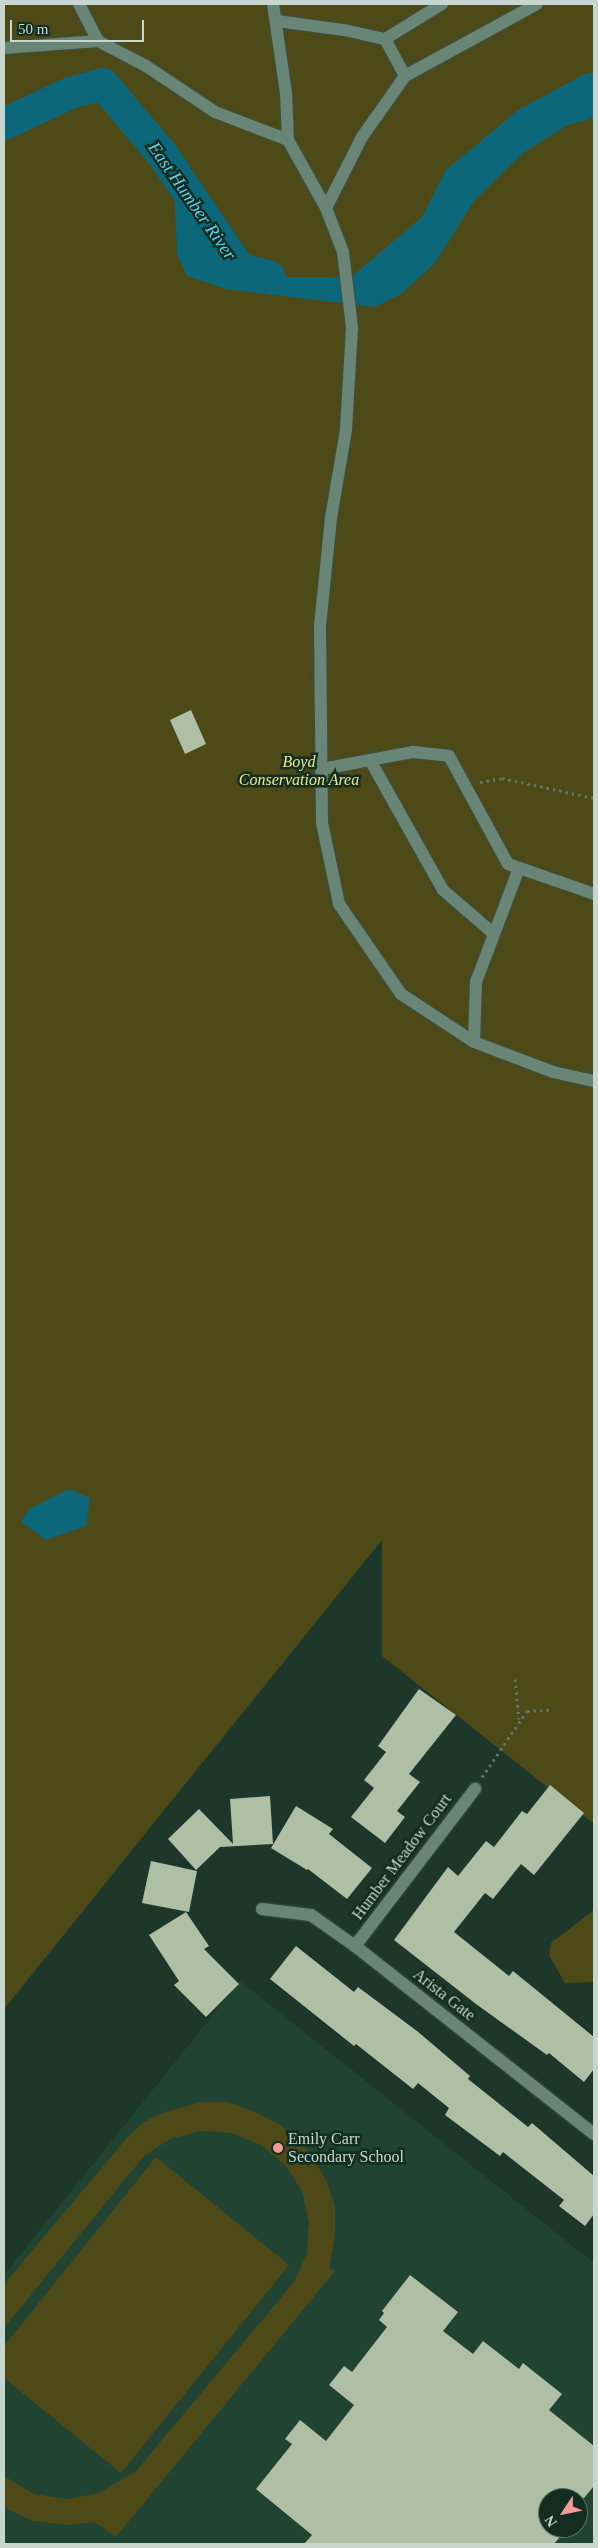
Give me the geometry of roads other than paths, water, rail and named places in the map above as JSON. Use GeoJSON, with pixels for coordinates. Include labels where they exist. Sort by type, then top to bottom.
{"type":"FeatureCollection","features":[{"type":"Feature","properties":{"kind":"street"},"geometry":{"type":"LineString","coordinates":[[79,4],[98,41]]}},
{"type":"Feature","properties":{"kind":"street"},"geometry":{"type":"LineString","coordinates":[[273,4],[277,21],[286,93],[288,140],[326,208],[343,252],[352,328],[346,430],[331,518],[320,627],[322,823],[339,904],[401,994],[474,1042],[553,1072],[594,1081]]}},
{"type":"Feature","properties":{"kind":"street"},"geometry":{"type":"LineString","coordinates":[[277,21],[344,30],[385,40],[442,4]]}},
{"type":"Feature","properties":{"kind":"street"},"geometry":{"type":"LineString","coordinates":[[326,208],[362,137],[405,76],[537,4]]}},
{"type":"Feature","properties":{"kind":"street"},"geometry":{"type":"LineString","coordinates":[[385,40],[405,76]]}},
{"type":"Feature","properties":{"kind":"street"},"geometry":{"type":"LineString","coordinates":[[4,48],[98,41],[146,66],[214,112],[288,140]]}},
{"type":"Feature","properties":{"kind":"street"},"geometry":{"type":"LineString","coordinates":[[322,769],[413,752],[449,756],[508,864],[594,894]]}},
{"type":"Feature","properties":{"kind":"street"},"geometry":{"type":"LineString","coordinates":[[370,760],[443,890],[494,934]]}},
{"type":"Feature","properties":{"kind":"street"},"geometry":{"type":"LineString","coordinates":[[474,1042],[476,982],[519,868]]}},
{"type":"Feature","properties":{"kind":"street","name":"Humber Meadow Court"},"geometry":{"type":"LineString","coordinates":[[355,1946],[475,1789]]}},
{"type":"Feature","properties":{"kind":"street","name":"Arista Gate"},"geometry":{"type":"LineString","coordinates":[[262,1909],[311,1915],[355,1946],[594,2134]]}},
{"type":"Feature","properties":{"kind":"water"},"geometry":{"type":"Polygon","coordinates":[[[594,72],[594,118],[568,125],[523,153],[474,201],[435,263],[400,295],[374,307],[226,289],[187,276],[177,254],[174,186],[162,154],[195,175],[207,193],[214,235],[230,257],[282,277],[351,277],[422,217],[446,170],[518,110],[583,75],[594,72]]]}},
{"type":"Feature","properties":{"kind":"water"},"geometry":{"type":"Polygon","coordinates":[[[69,1489],[90,1498],[86,1526],[46,1540],[21,1522],[29,1509],[69,1489]]]}},
{"type":"Feature","properties":{"kind":"waterway","name":"East Humber River"},"geometry":{"type":"LineString","coordinates":[[4,124],[70,93],[103,84],[162,154],[240,269],[269,276]]}},
{"type":"Feature","properties":{"kind":"place","name":"Emily Carr Secondary School"},"geometry":{"type":"Point","coordinates":[278,2148]}},
{"type":"Feature","properties":{"kind":"park label","name":"Boyd Conservation Area"},"geometry":{"type":"Point","coordinates":[299,771]}}]}
